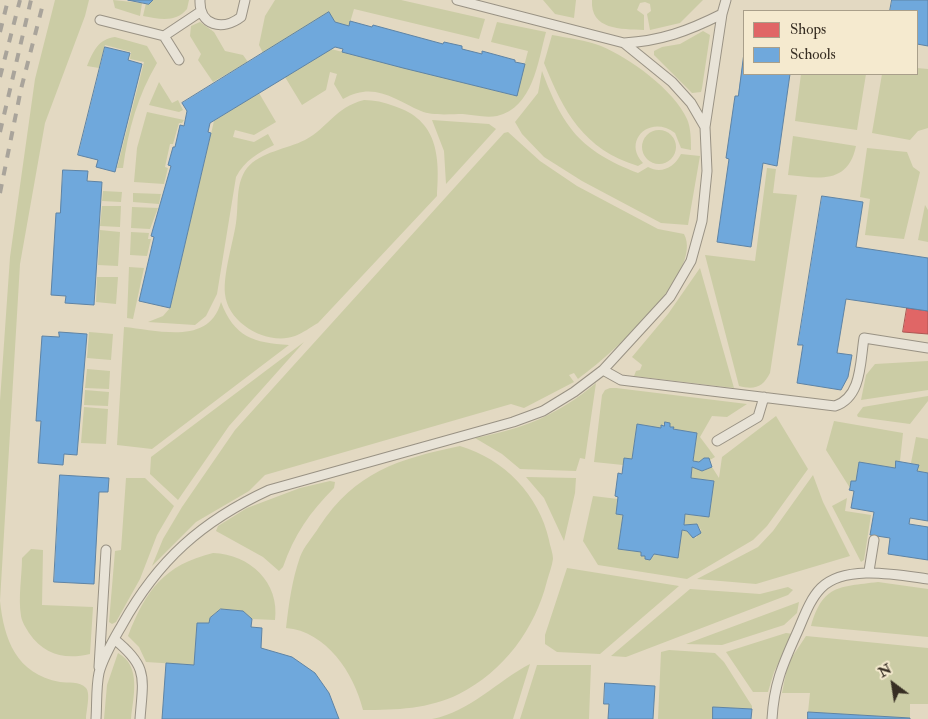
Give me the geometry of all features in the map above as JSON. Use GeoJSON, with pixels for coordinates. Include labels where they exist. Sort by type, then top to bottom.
{"type":"FeatureCollection","features":[{"type":"Feature","properties":{"kind":"lane"},"geometry":{"type":"LineString","coordinates":[[200,0],[200,12],[213,23],[225,25],[241,17],[245,0]]}},
{"type":"Feature","properties":{"kind":"lane"},"geometry":{"type":"LineString","coordinates":[[457,0],[624,44],[651,42],[677,34],[722,14]]}},
{"type":"Feature","properties":{"kind":"lane"},"geometry":{"type":"LineString","coordinates":[[99,673],[114,639],[138,595],[179,547],[209,524],[243,502],[269,490],[513,422],[551,406],[574,392],[603,370],[670,298],[692,261],[702,221],[707,171],[705,127],[722,14],[726,0]]}},
{"type":"Feature","properties":{"kind":"lane"},"geometry":{"type":"LineString","coordinates":[[164,36],[200,12]]}},
{"type":"Feature","properties":{"kind":"lane"},"geometry":{"type":"LineString","coordinates":[[100,20],[164,36],[179,60]]}},
{"type":"Feature","properties":{"kind":"lane"},"geometry":{"type":"LineString","coordinates":[[624,44],[672,82],[691,103],[705,127]]}},
{"type":"Feature","properties":{"kind":"lane"},"geometry":{"type":"LineString","coordinates":[[603,370],[621,380],[835,406],[845,403],[853,394],[864,338],[928,348]]}},
{"type":"Feature","properties":{"kind":"lane"},"geometry":{"type":"LineString","coordinates":[[717,441],[758,416],[764,397]]}},
{"type":"Feature","properties":{"kind":"lane"},"geometry":{"type":"LineString","coordinates":[[869,571],[874,540]]}},
{"type":"Feature","properties":{"kind":"lane"},"geometry":{"type":"LineString","coordinates":[[96,719],[106,550]]}},
{"type":"Feature","properties":{"kind":"lane"},"geometry":{"type":"LineString","coordinates":[[772,719],[773,692],[782,666],[809,606],[820,588],[837,579],[869,571],[928,579]]}},
{"type":"Feature","properties":{"kind":"lane"},"geometry":{"type":"LineString","coordinates":[[114,639],[127,649],[140,666],[143,680],[140,719]]}},
{"type":"Feature","properties":{"kind":"green space"},"geometry":{"type":"Polygon","coordinates":[[[55,0],[89,0],[85,16],[45,123],[20,264],[0,601],[0,401],[10,257],[35,79],[55,0]]]}},
{"type":"Feature","properties":{"kind":"green space"},"geometry":{"type":"Polygon","coordinates":[[[113,0],[142,3],[140,16],[115,8],[113,0]]]}},
{"type":"Feature","properties":{"kind":"green space"},"geometry":{"type":"Polygon","coordinates":[[[153,0],[189,0],[187,9],[183,13],[167,19],[143,16],[146,3],[149,4],[153,0]]]}},
{"type":"Feature","properties":{"kind":"green space"},"geometry":{"type":"Polygon","coordinates":[[[275,0],[401,0],[485,19],[479,39],[354,9],[349,26],[335,22],[329,13],[263,53],[259,45],[265,16],[275,0]]]}},
{"type":"Feature","properties":{"kind":"green space"},"geometry":{"type":"Polygon","coordinates":[[[543,0],[576,0],[574,18],[555,14],[543,0]]]}},
{"type":"Feature","properties":{"kind":"green space"},"geometry":{"type":"Polygon","coordinates":[[[592,0],[703,0],[680,23],[650,30],[647,14],[651,11],[650,4],[640,3],[637,10],[644,15],[644,30],[617,28],[602,22],[596,17],[592,0]]]}},
{"type":"Feature","properties":{"kind":"green space"},"geometry":{"type":"Polygon","coordinates":[[[200,22],[214,32],[225,51],[243,55],[248,62],[213,82],[198,60],[201,54],[190,36],[191,26],[200,22]]]}},
{"type":"Feature","properties":{"kind":"green space"},"geometry":{"type":"Polygon","coordinates":[[[497,22],[546,32],[532,82],[526,94],[519,104],[497,116],[431,114],[393,97],[374,92],[354,94],[343,99],[334,84],[337,74],[330,72],[326,90],[302,105],[285,77],[331,49],[516,96],[528,51],[491,42],[497,22]]]}},
{"type":"Feature","properties":{"kind":"green space"},"geometry":{"type":"Polygon","coordinates":[[[703,31],[710,35],[702,88],[701,92],[692,93],[654,55],[654,51],[662,47],[680,44],[703,31]]]}},
{"type":"Feature","properties":{"kind":"green space"},"geometry":{"type":"Polygon","coordinates":[[[552,35],[601,46],[625,58],[650,76],[662,86],[681,108],[690,130],[691,150],[681,148],[675,133],[666,128],[648,128],[637,139],[637,155],[643,163],[638,166],[619,159],[589,139],[568,113],[544,63],[552,35]]]}},
{"type":"Feature","properties":{"kind":"green space"},"geometry":{"type":"Polygon","coordinates":[[[115,37],[147,46],[157,63],[139,100],[128,140],[123,168],[117,168],[144,62],[130,59],[131,52],[105,45],[99,68],[87,66],[100,43],[115,37]]]}},
{"type":"Feature","properties":{"kind":"green space"},"geometry":{"type":"Polygon","coordinates":[[[918,68],[928,69],[928,128],[918,131],[910,140],[872,133],[882,75],[918,75],[918,68]]]}},
{"type":"Feature","properties":{"kind":"green space"},"geometry":{"type":"Polygon","coordinates":[[[542,71],[558,108],[576,135],[602,156],[618,165],[638,173],[648,167],[658,170],[667,168],[675,163],[681,154],[700,156],[688,225],[661,223],[582,181],[544,157],[522,134],[515,122],[538,93],[542,71]]]}},
{"type":"Feature","properties":{"kind":"green space"},"geometry":{"type":"Polygon","coordinates":[[[801,75],[866,75],[857,130],[795,121],[801,75]]]}},
{"type":"Feature","properties":{"kind":"green space"},"geometry":{"type":"Polygon","coordinates":[[[159,82],[172,103],[178,100],[183,110],[179,112],[149,105],[159,82]]]}},
{"type":"Feature","properties":{"kind":"green space"},"geometry":{"type":"Polygon","coordinates":[[[259,93],[276,122],[254,135],[235,130],[233,137],[254,142],[268,134],[274,145],[252,158],[243,166],[236,177],[217,294],[206,316],[195,325],[148,322],[163,316],[170,308],[214,121],[259,93]]]}},
{"type":"Feature","properties":{"kind":"green space"},"geometry":{"type":"Polygon","coordinates":[[[364,100],[383,102],[409,112],[420,120],[428,130],[433,141],[438,167],[437,196],[318,323],[298,335],[284,338],[273,338],[251,330],[233,315],[225,294],[225,277],[236,223],[239,187],[243,174],[259,158],[305,140],[338,113],[354,103],[364,100]]]}},
{"type":"Feature","properties":{"kind":"green space"},"geometry":{"type":"Polygon","coordinates":[[[147,112],[184,120],[182,123],[179,123],[173,144],[170,144],[165,167],[168,168],[164,184],[134,182],[137,148],[147,112]]]}},
{"type":"Feature","properties":{"kind":"green space"},"geometry":{"type":"Polygon","coordinates":[[[432,120],[489,124],[496,129],[446,184],[444,151],[432,120]]]}},
{"type":"Feature","properties":{"kind":"green space"},"geometry":{"type":"Polygon","coordinates":[[[659,130],[666,131],[671,135],[675,140],[675,154],[671,159],[666,163],[659,164],[652,163],[647,159],[643,154],[642,147],[643,140],[647,135],[652,131],[659,130]]]}},
{"type":"Feature","properties":{"kind":"green space"},"geometry":{"type":"Polygon","coordinates":[[[508,132],[540,161],[577,186],[658,229],[684,234],[687,251],[680,270],[650,313],[610,353],[578,379],[574,373],[569,375],[574,382],[524,408],[511,404],[265,475],[249,491],[196,522],[152,566],[163,539],[182,507],[235,430],[504,133],[508,132]]]}},
{"type":"Feature","properties":{"kind":"green space"},"geometry":{"type":"Polygon","coordinates":[[[793,136],[856,146],[852,159],[839,173],[821,177],[788,175],[793,136]]]}},
{"type":"Feature","properties":{"kind":"green space"},"geometry":{"type":"Polygon","coordinates":[[[867,148],[907,152],[913,167],[920,172],[904,239],[865,235],[870,199],[860,197],[867,148]]]}},
{"type":"Feature","properties":{"kind":"green space"},"geometry":{"type":"Polygon","coordinates":[[[767,168],[776,169],[773,193],[797,195],[770,373],[764,382],[750,388],[739,386],[705,255],[755,261],[767,168]]]}},
{"type":"Feature","properties":{"kind":"green space"},"geometry":{"type":"Polygon","coordinates":[[[103,191],[122,192],[121,202],[102,201],[103,191]]]}},
{"type":"Feature","properties":{"kind":"green space"},"geometry":{"type":"Polygon","coordinates":[[[133,193],[161,194],[159,204],[133,202],[133,193]]]}},
{"type":"Feature","properties":{"kind":"green space"},"geometry":{"type":"Polygon","coordinates":[[[925,205],[928,210],[928,242],[918,240],[925,205]]]}},
{"type":"Feature","properties":{"kind":"green space"},"geometry":{"type":"Polygon","coordinates":[[[102,206],[121,206],[120,227],[100,226],[102,206]]]}},
{"type":"Feature","properties":{"kind":"green space"},"geometry":{"type":"Polygon","coordinates":[[[132,207],[158,208],[150,229],[131,228],[132,207]]]}},
{"type":"Feature","properties":{"kind":"green space"},"geometry":{"type":"Polygon","coordinates":[[[100,230],[120,232],[118,266],[98,265],[100,230]]]}},
{"type":"Feature","properties":{"kind":"green space"},"geometry":{"type":"Polygon","coordinates":[[[131,232],[149,233],[148,239],[151,239],[147,256],[130,255],[131,232]]]}},
{"type":"Feature","properties":{"kind":"green space"},"geometry":{"type":"Polygon","coordinates":[[[129,267],[144,268],[133,319],[127,318],[129,267]]]}},
{"type":"Feature","properties":{"kind":"green space"},"geometry":{"type":"Polygon","coordinates":[[[700,268],[734,388],[634,376],[642,365],[632,357],[668,314],[700,268]]]}},
{"type":"Feature","properties":{"kind":"green space"},"geometry":{"type":"Polygon","coordinates":[[[97,277],[118,277],[116,304],[96,302],[97,277]]]}},
{"type":"Feature","properties":{"kind":"green space"},"geometry":{"type":"Polygon","coordinates":[[[221,302],[232,323],[247,336],[265,342],[289,345],[152,449],[117,445],[124,327],[166,332],[194,330],[206,325],[215,316],[221,302]]]}},
{"type":"Feature","properties":{"kind":"green space"},"geometry":{"type":"Polygon","coordinates":[[[89,332],[113,334],[111,360],[87,358],[89,332]]]}},
{"type":"Feature","properties":{"kind":"green space"},"geometry":{"type":"Polygon","coordinates":[[[304,342],[229,426],[178,500],[150,474],[151,457],[304,342]]]}},
{"type":"Feature","properties":{"kind":"green space"},"geometry":{"type":"Polygon","coordinates":[[[928,361],[928,390],[861,400],[866,375],[875,364],[928,361]]]}},
{"type":"Feature","properties":{"kind":"green space"},"geometry":{"type":"Polygon","coordinates":[[[87,369],[110,371],[109,389],[85,388],[87,369]]]}},
{"type":"Feature","properties":{"kind":"green space"},"geometry":{"type":"Polygon","coordinates":[[[596,383],[585,459],[580,458],[576,471],[520,469],[502,454],[475,438],[509,430],[539,419],[568,404],[596,383]]]}},
{"type":"Feature","properties":{"kind":"green space"},"geometry":{"type":"Polygon","coordinates":[[[610,388],[747,404],[727,417],[712,416],[700,437],[715,457],[710,460],[704,458],[699,462],[693,461],[697,433],[673,429],[673,427],[670,427],[670,423],[665,422],[661,428],[637,424],[632,459],[624,458],[623,465],[594,462],[602,395],[605,390],[610,388]]]}},
{"type":"Feature","properties":{"kind":"green space"},"geometry":{"type":"Polygon","coordinates":[[[85,390],[109,392],[108,406],[84,405],[85,390]]]}},
{"type":"Feature","properties":{"kind":"green space"},"geometry":{"type":"Polygon","coordinates":[[[928,396],[928,401],[910,424],[858,417],[857,415],[863,407],[928,396]]]}},
{"type":"Feature","properties":{"kind":"green space"},"geometry":{"type":"Polygon","coordinates":[[[84,407],[108,409],[106,444],[81,443],[84,407]]]}},
{"type":"Feature","properties":{"kind":"green space"},"geometry":{"type":"Polygon","coordinates":[[[776,416],[808,469],[767,526],[753,540],[687,579],[598,565],[583,541],[593,496],[618,499],[616,514],[623,515],[618,549],[641,552],[645,559],[653,557],[654,554],[678,557],[682,530],[687,531],[696,538],[701,530],[697,524],[684,525],[685,514],[709,517],[714,481],[691,478],[692,467],[703,471],[712,467],[719,478],[722,457],[776,416]]]}},
{"type":"Feature","properties":{"kind":"green space"},"geometry":{"type":"Polygon","coordinates":[[[834,421],[903,433],[900,461],[896,461],[895,468],[859,462],[856,481],[851,481],[850,488],[826,450],[834,421]]]}},
{"type":"Feature","properties":{"kind":"green space"},"geometry":{"type":"Polygon","coordinates":[[[916,437],[928,439],[928,473],[917,471],[918,465],[911,463],[916,437]]]}},
{"type":"Feature","properties":{"kind":"green space"},"geometry":{"type":"Polygon","coordinates":[[[460,446],[491,460],[505,470],[528,494],[537,508],[544,524],[553,559],[542,599],[526,632],[515,647],[503,661],[475,685],[448,699],[424,706],[363,710],[353,682],[336,656],[314,637],[286,628],[293,583],[300,557],[306,545],[333,508],[363,481],[380,471],[417,456],[460,446]]]}},
{"type":"Feature","properties":{"kind":"green space"},"geometry":{"type":"Polygon","coordinates":[[[813,475],[823,502],[850,556],[756,584],[697,579],[758,547],[773,531],[813,475]]]}},
{"type":"Feature","properties":{"kind":"green space"},"geometry":{"type":"Polygon","coordinates":[[[526,477],[576,478],[575,493],[564,541],[544,498],[526,477]]]}},
{"type":"Feature","properties":{"kind":"green space"},"geometry":{"type":"Polygon","coordinates":[[[126,478],[145,478],[174,506],[157,535],[140,579],[116,622],[112,624],[109,622],[115,551],[121,550],[126,478]]]}},
{"type":"Feature","properties":{"kind":"green space"},"geometry":{"type":"Polygon","coordinates":[[[330,481],[335,482],[334,488],[317,506],[304,524],[292,545],[283,567],[279,571],[263,557],[216,531],[218,526],[247,508],[300,488],[330,481]]]}},
{"type":"Feature","properties":{"kind":"green space"},"geometry":{"type":"Polygon","coordinates":[[[847,498],[845,511],[871,515],[864,560],[861,562],[832,506],[847,498]]]}},
{"type":"Feature","properties":{"kind":"green space"},"geometry":{"type":"Polygon","coordinates":[[[31,549],[43,550],[42,605],[93,607],[90,654],[64,656],[48,651],[35,640],[25,627],[20,609],[22,558],[31,549]]]}},
{"type":"Feature","properties":{"kind":"green space"},"geometry":{"type":"Polygon","coordinates":[[[213,553],[239,559],[260,573],[273,594],[275,620],[252,619],[243,611],[221,609],[210,618],[209,623],[197,623],[194,665],[146,662],[139,647],[128,636],[142,605],[169,572],[196,558],[213,553]]]}},
{"type":"Feature","properties":{"kind":"green space"},"geometry":{"type":"Polygon","coordinates":[[[567,568],[679,586],[600,654],[557,652],[545,644],[545,635],[567,568]]]}},
{"type":"Feature","properties":{"kind":"green space"},"geometry":{"type":"Polygon","coordinates":[[[878,582],[928,589],[928,637],[811,626],[821,603],[834,590],[852,585],[878,582]]]}},
{"type":"Feature","properties":{"kind":"green space"},"geometry":{"type":"Polygon","coordinates":[[[788,587],[793,590],[788,595],[626,657],[611,656],[690,589],[760,594],[788,587]]]}},
{"type":"Feature","properties":{"kind":"green space"},"geometry":{"type":"Polygon","coordinates":[[[0,601],[5,629],[15,653],[23,663],[45,678],[60,682],[77,683],[86,688],[88,698],[86,719],[0,719],[0,601]]]}},
{"type":"Feature","properties":{"kind":"green space"},"geometry":{"type":"Polygon","coordinates":[[[799,602],[797,613],[784,625],[722,645],[686,644],[799,602]]]}},
{"type":"Feature","properties":{"kind":"green space"},"geometry":{"type":"Polygon","coordinates":[[[786,633],[793,634],[774,672],[768,692],[753,692],[726,652],[786,633]]]}},
{"type":"Feature","properties":{"kind":"green space"},"geometry":{"type":"Polygon","coordinates":[[[806,636],[928,648],[928,704],[910,704],[910,718],[808,712],[810,693],[782,693],[788,663],[806,636]]]}},
{"type":"Feature","properties":{"kind":"green space"},"geometry":{"type":"Polygon","coordinates":[[[669,650],[715,653],[724,662],[752,706],[752,709],[714,707],[713,719],[658,719],[661,652],[669,650]]]}},
{"type":"Feature","properties":{"kind":"green space"},"geometry":{"type":"Polygon","coordinates":[[[118,653],[126,659],[133,674],[134,692],[131,719],[104,719],[107,685],[118,653]]]}},
{"type":"Feature","properties":{"kind":"green space"},"geometry":{"type":"Polygon","coordinates":[[[530,664],[513,719],[432,719],[459,710],[530,664]]]}},
{"type":"Feature","properties":{"kind":"green space"},"geometry":{"type":"Polygon","coordinates":[[[537,665],[591,665],[589,719],[520,719],[537,665]]]}},
{"type":"Feature","properties":{"kind":"building: Shops"},"geometry":{"type":"Polygon","coordinates":[[[907,308],[928,311],[928,334],[903,332],[907,308]]]}},
{"type":"Feature","properties":{"kind":"building: Schools"},"geometry":{"type":"Polygon","coordinates":[[[128,0],[153,0],[149,4],[128,0]]]}},
{"type":"Feature","properties":{"kind":"building: Schools"},"geometry":{"type":"Polygon","coordinates":[[[892,0],[928,0],[928,46],[918,44],[918,10],[890,10],[892,0]]]}},
{"type":"Feature","properties":{"kind":"building: Schools"},"geometry":{"type":"Polygon","coordinates":[[[329,12],[335,22],[349,26],[350,21],[372,27],[373,25],[443,44],[444,42],[462,46],[462,49],[482,54],[482,51],[525,64],[517,96],[342,52],[343,49],[335,47],[210,123],[208,132],[211,133],[170,308],[139,301],[154,237],[151,236],[171,166],[168,165],[173,147],[175,147],[180,125],[184,126],[187,111],[182,103],[329,12]]]}},
{"type":"Feature","properties":{"kind":"building: Schools"},"geometry":{"type":"Polygon","coordinates":[[[105,47],[130,53],[128,60],[142,64],[115,172],[96,167],[98,160],[78,155],[105,47]]]}},
{"type":"Feature","properties":{"kind":"building: Schools"},"geometry":{"type":"Polygon","coordinates":[[[743,60],[743,75],[790,75],[777,166],[763,163],[751,247],[717,242],[729,159],[726,158],[735,96],[738,96],[743,60]]]}},
{"type":"Feature","properties":{"kind":"building: Schools"},"geometry":{"type":"Polygon","coordinates":[[[63,170],[88,171],[87,181],[102,182],[94,305],[65,303],[66,296],[51,295],[56,213],[60,213],[63,170]]]}},
{"type":"Feature","properties":{"kind":"building: Schools"},"geometry":{"type":"Polygon","coordinates":[[[822,196],[863,202],[856,247],[928,258],[928,311],[846,299],[837,353],[852,355],[848,377],[841,390],[797,383],[803,345],[798,345],[822,196]]]}},
{"type":"Feature","properties":{"kind":"building: Schools"},"geometry":{"type":"Polygon","coordinates":[[[59,332],[87,334],[77,455],[64,454],[63,465],[38,463],[41,421],[36,421],[42,336],[59,337],[59,332]]]}},
{"type":"Feature","properties":{"kind":"building: Schools"},"geometry":{"type":"Polygon","coordinates":[[[665,422],[670,423],[670,427],[674,427],[673,429],[697,433],[693,461],[699,462],[704,458],[709,458],[712,467],[702,471],[692,467],[691,478],[714,481],[709,517],[685,514],[684,525],[697,524],[701,533],[693,538],[687,531],[682,530],[678,558],[654,554],[650,560],[645,559],[645,556],[641,556],[641,552],[618,549],[623,515],[616,514],[618,497],[615,496],[618,473],[622,474],[624,458],[632,459],[637,424],[661,428],[661,425],[664,426],[665,422]]]}},
{"type":"Feature","properties":{"kind":"building: Schools"},"geometry":{"type":"Polygon","coordinates":[[[896,461],[919,465],[917,471],[928,473],[928,521],[910,518],[909,524],[928,527],[928,560],[888,554],[890,538],[870,535],[874,512],[851,508],[854,491],[849,490],[851,481],[856,481],[859,462],[895,468],[896,461]]]}},
{"type":"Feature","properties":{"kind":"building: Schools"},"geometry":{"type":"Polygon","coordinates":[[[60,475],[109,478],[108,492],[99,492],[94,584],[54,582],[60,475]]]}},
{"type":"Feature","properties":{"kind":"building: Schools"},"geometry":{"type":"Polygon","coordinates":[[[221,609],[243,611],[252,619],[251,627],[262,628],[261,648],[292,657],[315,673],[329,693],[339,719],[162,719],[166,663],[194,665],[197,623],[209,623],[210,618],[221,609]]]}},
{"type":"Feature","properties":{"kind":"building: Schools"},"geometry":{"type":"Polygon","coordinates":[[[605,683],[655,686],[653,719],[608,719],[609,704],[604,704],[605,683]]]}},
{"type":"Feature","properties":{"kind":"building: Schools"},"geometry":{"type":"Polygon","coordinates":[[[713,707],[752,709],[751,719],[713,719],[713,707]]]}},
{"type":"Feature","properties":{"kind":"building: Schools"},"geometry":{"type":"Polygon","coordinates":[[[808,712],[910,718],[910,719],[808,719],[808,712]]]}},
{"type":"Feature","properties":{"kind":"railway"},"geometry":{"type":"LineString","coordinates":[[0,32],[8,0]]}},
{"type":"Feature","properties":{"kind":"railway"},"geometry":{"type":"LineString","coordinates":[[0,77],[20,0]]}},
{"type":"Feature","properties":{"kind":"railway"},"geometry":{"type":"LineString","coordinates":[[0,132],[31,0]]}},
{"type":"Feature","properties":{"kind":"railway"},"geometry":{"type":"LineString","coordinates":[[0,193],[21,89],[44,0]]}}]}
